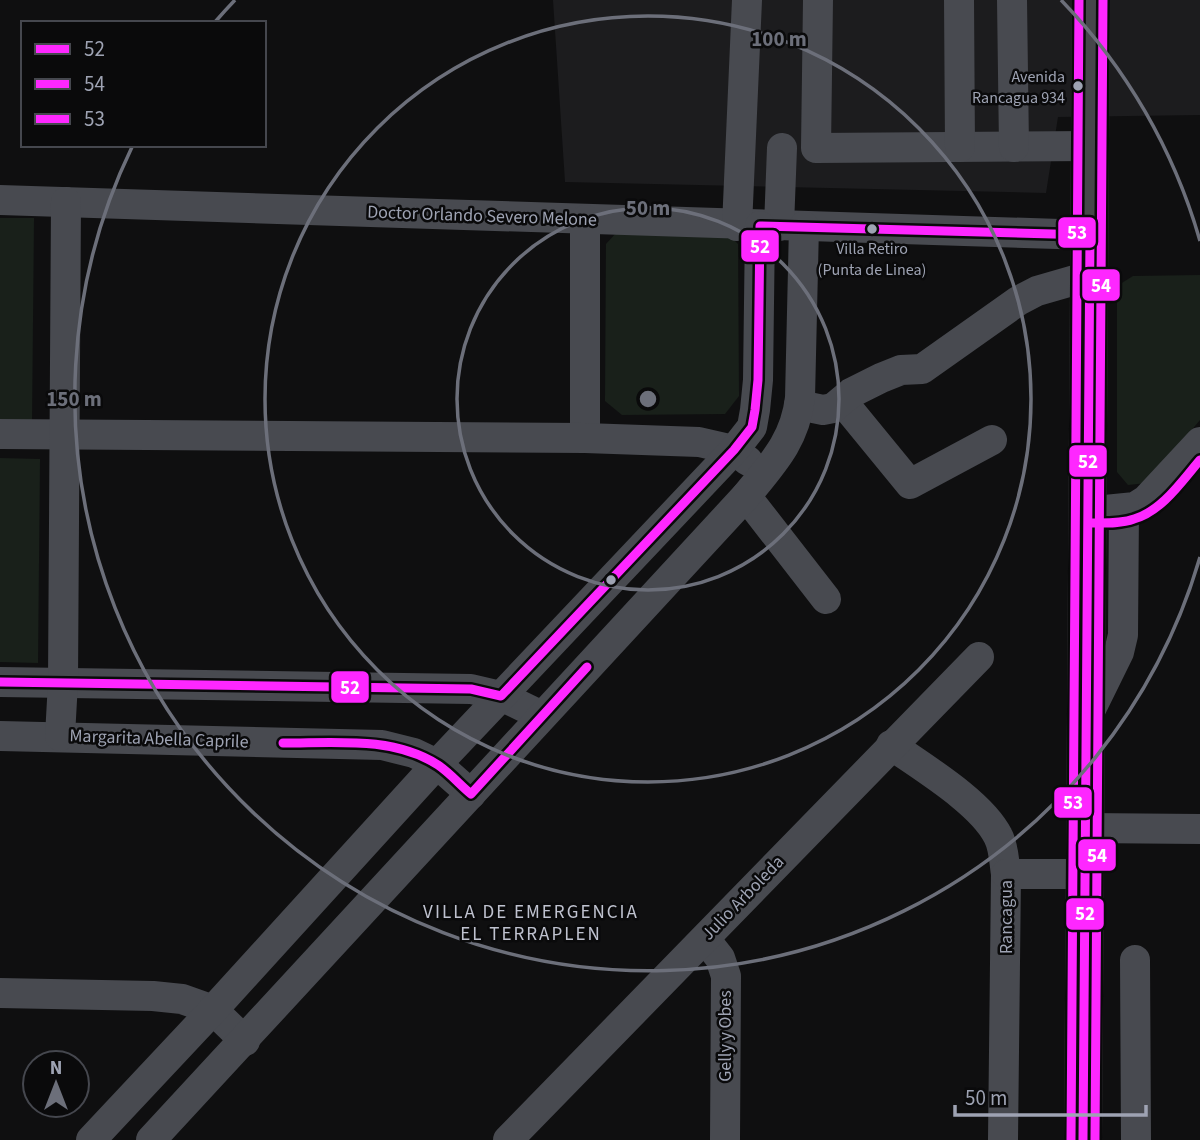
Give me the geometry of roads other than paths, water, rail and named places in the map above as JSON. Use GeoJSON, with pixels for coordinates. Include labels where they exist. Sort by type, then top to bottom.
{"type":"FeatureCollection","features":[{"type":"Feature","properties":{"kind":"main road"},"geometry":{"type":"LineString","coordinates":[[1083,1140],[1087,717],[1106,510],[1090,276],[1091,0]]}},
{"type":"Feature","properties":{"kind":"street"},"geometry":{"type":"LineString","coordinates":[[151,1140],[755,485],[788,441],[797,422],[799,405],[770,226],[741,148],[747,0]]}},
{"type":"Feature","properties":{"kind":"street"},"geometry":{"type":"LineString","coordinates":[[816,148],[818,0]]}},
{"type":"Feature","properties":{"kind":"street"},"geometry":{"type":"LineString","coordinates":[[959,0],[960,147]]}},
{"type":"Feature","properties":{"kind":"street"},"geometry":{"type":"LineString","coordinates":[[1013,0],[1014,147]]}},
{"type":"Feature","properties":{"kind":"street"},"geometry":{"type":"LineString","coordinates":[[741,148],[1090,146]]}},
{"type":"Feature","properties":{"kind":"street"},"geometry":{"type":"LineString","coordinates":[[91,1140],[437,764],[734,450],[752,427],[770,226],[782,148]]}},
{"type":"Feature","properties":{"kind":"street","name":"Doctor Orlando Severo Melone"},"geometry":{"type":"LineString","coordinates":[[0,200],[1090,235]]}},
{"type":"Feature","properties":{"kind":"street"},"geometry":{"type":"LineString","coordinates":[[60,736],[63,682],[66,202]]}},
{"type":"Feature","properties":{"kind":"street"},"geometry":{"type":"LineString","coordinates":[[585,220],[585,438]]}},
{"type":"Feature","properties":{"kind":"street"},"geometry":{"type":"LineString","coordinates":[[799,405],[822,410],[834,408],[851,393],[881,378],[901,370],[922,369],[1037,291],[1090,276]]}},
{"type":"Feature","properties":{"kind":"street"},"geometry":{"type":"LineString","coordinates":[[842,401],[910,484],[992,440]]}},
{"type":"Feature","properties":{"kind":"street"},"geometry":{"type":"LineString","coordinates":[[0,434],[585,438],[699,442],[734,450],[826,599]]}},
{"type":"Feature","properties":{"kind":"street"},"geometry":{"type":"LineString","coordinates":[[1106,510],[1135,507],[1146,500],[1200,442]]}},
{"type":"Feature","properties":{"kind":"street","name":"Julio Arboleda"},"geometry":{"type":"LineString","coordinates":[[508,1140],[979,657]]}},
{"type":"Feature","properties":{"kind":"street"},"geometry":{"type":"LineString","coordinates":[[0,682],[471,689],[501,696],[542,716]]}},
{"type":"Feature","properties":{"kind":"street","name":"Margarita Abella Caprile"},"geometry":{"type":"LineString","coordinates":[[0,736],[382,745],[414,753],[437,764],[471,794]]}},
{"type":"Feature","properties":{"kind":"street","name":"Rancagua"},"geometry":{"type":"LineString","coordinates":[[891,745],[954,791],[988,821],[1000,838],[1006,873],[1003,1140]]}},
{"type":"Feature","properties":{"kind":"street"},"geometry":{"type":"LineString","coordinates":[[1086,828],[1200,829]]}},
{"type":"Feature","properties":{"kind":"street"},"geometry":{"type":"LineString","coordinates":[[1006,873],[1086,873]]}},
{"type":"Feature","properties":{"kind":"street","name":"Gelly y Obes"},"geometry":{"type":"LineString","coordinates":[[705,939],[720,958],[726,976],[725,1140]]}},
{"type":"Feature","properties":{"kind":"street"},"geometry":{"type":"LineString","coordinates":[[1135,960],[1136,1140]]}},
{"type":"Feature","properties":{"kind":"street"},"geometry":{"type":"LineString","coordinates":[[0,993],[182,999],[213,1010],[245,1041]]}},
{"type":"Feature","properties":{"kind":"place","name":"Avenida Rancagua 934"},"geometry":{"type":"Point","coordinates":[1078,86]}},
{"type":"Feature","properties":{"kind":"place","name":"Villa Retiro (Punta de Linea)"},"geometry":{"type":"Point","coordinates":[872,229]}},
{"type":"Feature","properties":{"kind":"district","name":"VILLA DE EMERGENCIA EL TERRAPLEN"},"geometry":{"type":"Point","coordinates":[531,923]}}]}
